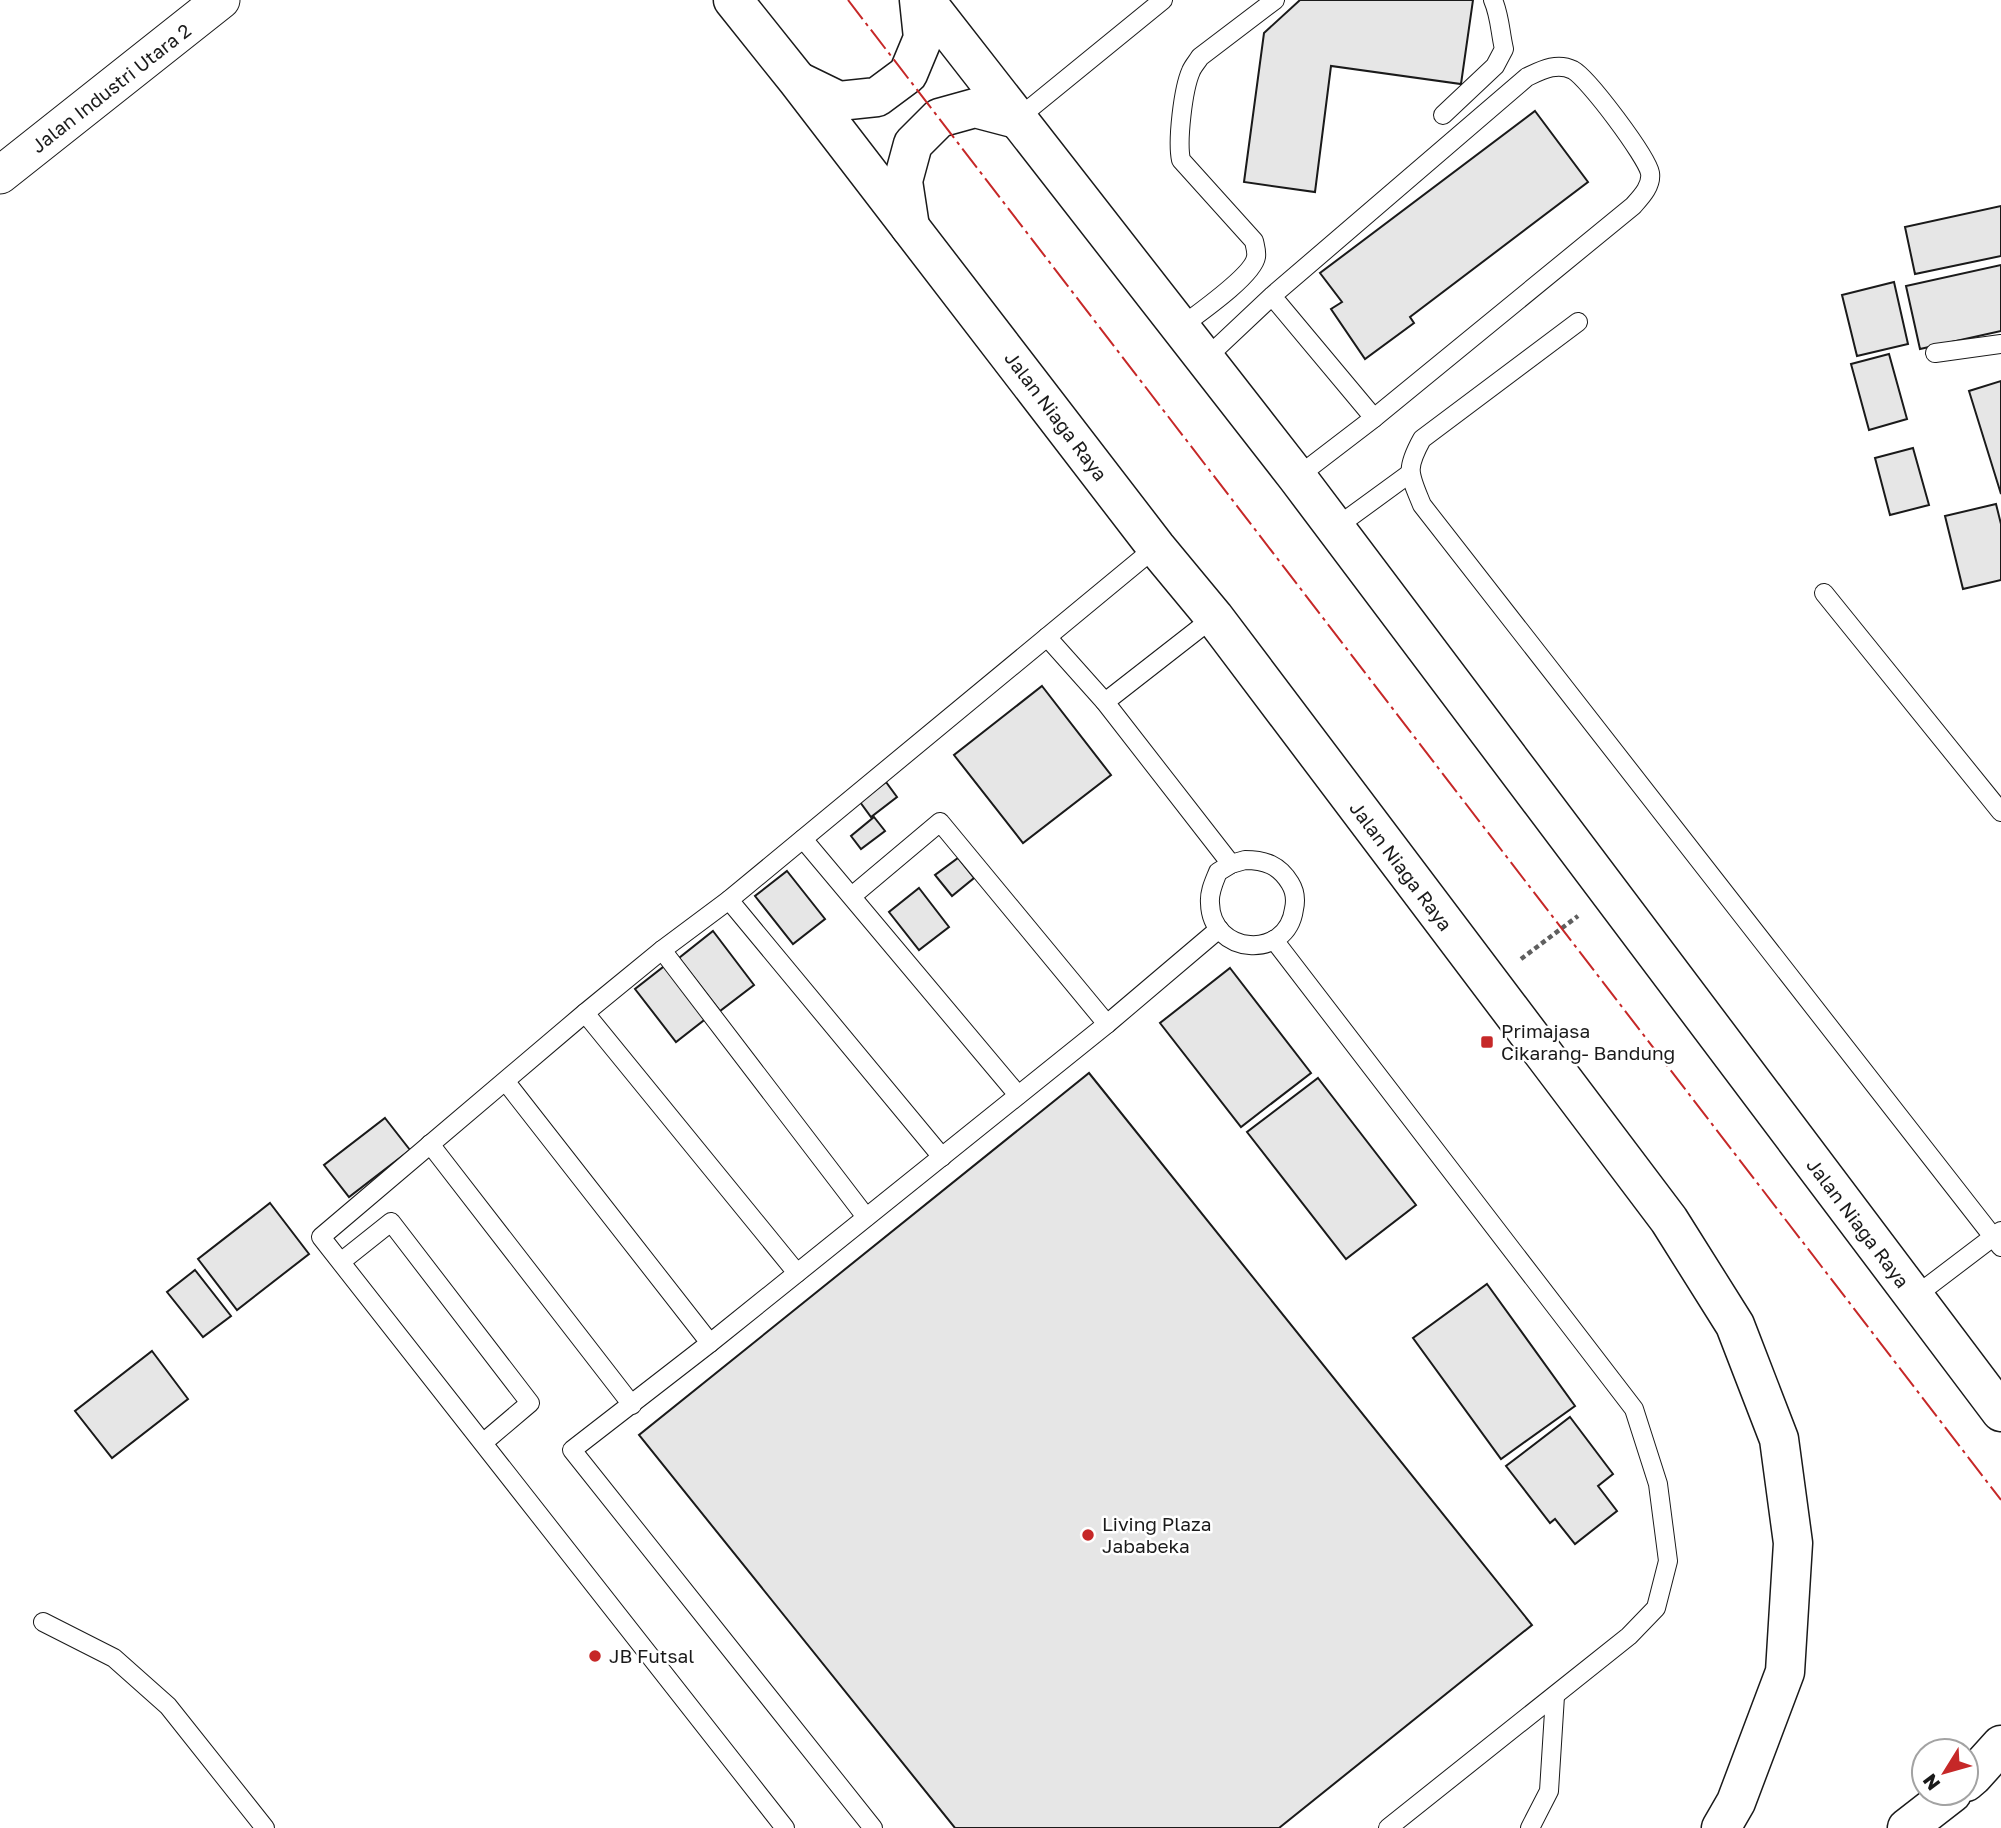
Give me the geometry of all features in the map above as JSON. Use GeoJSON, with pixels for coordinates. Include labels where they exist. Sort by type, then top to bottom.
{"type":"FeatureCollection","features":[{"type":"Feature","properties":{"kind":"main road","name":"Jalan Niaga Raya"},"geometry":{"type":"LineString","coordinates":[[733,0],[1156,547],[1214,617],[1669,1220],[1735,1325],[1779,1439],[1793,1543],[1786,1672],[1736,1802],[1721,1828]]}},
{"type":"Feature","properties":{"kind":"main road"},"geometry":{"type":"LineString","coordinates":[[797,80],[839,101],[877,97],[908,74],[923,38],[919,0]]}},
{"type":"Feature","properties":{"kind":"main road","name":"Jalan Niaga Raya"},"geometry":{"type":"LineString","coordinates":[[925,0],[1297,477],[2001,1412]]}},
{"type":"Feature","properties":{"kind":"main road"},"geometry":{"type":"LineString","coordinates":[[911,227],[903,181],[913,144],[939,118],[975,108],[1017,120]]}},
{"type":"Feature","properties":{"kind":"main road"},"geometry":{"type":"LineString","coordinates":[[1980,1768],[2001,1745]]}},
{"type":"Feature","properties":{"kind":"main road"},"geometry":{"type":"LineString","coordinates":[[1907,1828],[1934,1807]]}},
{"type":"Feature","properties":{"kind":"street","name":"Jalan Industri Utara 2"},"geometry":{"type":"LineString","coordinates":[[0,175],[221,0]]}},
{"type":"Feature","properties":{"kind":"lane"},"geometry":{"type":"LineString","coordinates":[[1017,120],[1163,0]]}},
{"type":"Feature","properties":{"kind":"lane"},"geometry":{"type":"LineString","coordinates":[[1179,328],[1242,279],[1254,265],[1256,257],[1254,241],[1181,160],[1179,142],[1187,80],[1200,57],[1275,0]]}},
{"type":"Feature","properties":{"kind":"lane"},"geometry":{"type":"LineString","coordinates":[[1443,115],[1495,66],[1504,49],[1498,12],[1493,0]]}},
{"type":"Feature","properties":{"kind":"lane"},"geometry":{"type":"LineString","coordinates":[[1204,360],[1272,296],[1527,77],[1551,66],[1573,70],[1594,90],[1641,155],[1650,174],[1646,190],[1623,215],[1374,418],[1297,477]]}},
{"type":"Feature","properties":{"kind":"lane"},"geometry":{"type":"LineString","coordinates":[[1272,296],[1374,418]]}},
{"type":"Feature","properties":{"kind":"lane"},"geometry":{"type":"LineString","coordinates":[[1578,322],[1422,439],[1412,458],[1409,474],[1422,505],[1999,1238],[1914,1297]]}},
{"type":"Feature","properties":{"kind":"lane"},"geometry":{"type":"LineString","coordinates":[[1935,353],[2001,344]]}},
{"type":"Feature","properties":{"kind":"lane"},"geometry":{"type":"LineString","coordinates":[[1335,528],[1409,474]]}},
{"type":"Feature","properties":{"kind":"lane"},"geometry":{"type":"LineString","coordinates":[[785,1828],[321,1237],[585,1013],[729,900],[1156,547]]}},
{"type":"Feature","properties":{"kind":"lane"},"geometry":{"type":"LineString","coordinates":[[1824,593],[2001,812]]}},
{"type":"Feature","properties":{"kind":"lane"},"geometry":{"type":"LineString","coordinates":[[1105,702],[1214,617]]}},
{"type":"Feature","properties":{"kind":"lane"},"geometry":{"type":"LineString","coordinates":[[1047,637],[1105,702],[1231,864]]}},
{"type":"Feature","properties":{"kind":"lane"},"geometry":{"type":"LineString","coordinates":[[852,896],[940,822],[1107,1024]]}},
{"type":"Feature","properties":{"kind":"lane"},"geometry":{"type":"LineString","coordinates":[[803,839],[1018,1095]]}},
{"type":"Feature","properties":{"kind":"lane"},"geometry":{"type":"LineString","coordinates":[[1245,860],[1261,860],[1275,865],[1285,875],[1293,888],[1293,917],[1286,930],[1274,940],[1260,945],[1245,945],[1230,940],[1219,929],[1211,916],[1209,901],[1218,872],[1245,860]]}},
{"type":"Feature","properties":{"kind":"lane"},"geometry":{"type":"LineString","coordinates":[[729,900],[942,1157]]}},
{"type":"Feature","properties":{"kind":"lane"},"geometry":{"type":"LineString","coordinates":[[873,1828],[572,1450],[942,1157],[1107,1024],[1219,929]]}},
{"type":"Feature","properties":{"kind":"lane"},"geometry":{"type":"LineString","coordinates":[[1274,940],[1634,1409],[1658,1484],[1668,1561],[1656,1608],[1629,1636],[1388,1828]]}},
{"type":"Feature","properties":{"kind":"lane"},"geometry":{"type":"LineString","coordinates":[[662,950],[866,1217]]}},
{"type":"Feature","properties":{"kind":"lane"},"geometry":{"type":"LineString","coordinates":[[585,1013],[797,1273]]}},
{"type":"Feature","properties":{"kind":"lane"},"geometry":{"type":"LineString","coordinates":[[506,1082],[710,1343]]}},
{"type":"Feature","properties":{"kind":"lane"},"geometry":{"type":"LineString","coordinates":[[430,1144],[632,1405]]}},
{"type":"Feature","properties":{"kind":"lane"},"geometry":{"type":"LineString","coordinates":[[342,1261],[391,1222],[530,1403],[484,1442]]}},
{"type":"Feature","properties":{"kind":"lane"},"geometry":{"type":"LineString","coordinates":[[43,1622],[114,1658],[168,1706],[265,1828]]}},
{"type":"Feature","properties":{"kind":"lane"},"geometry":{"type":"LineString","coordinates":[[1530,1828],[1549,1791],[1555,1696]]}},
{"type":"Feature","properties":{"kind":"path"},"geometry":{"type":"LineString","coordinates":[[1489,983],[1610,892]]}},
{"type":"Feature","properties":{"kind":"building"},"geometry":{"type":"Polygon","coordinates":[[[1300,0],[1473,0],[1461,84],[1331,66],[1315,192],[1244,182],[1264,33],[1300,0]]]}},
{"type":"Feature","properties":{"kind":"building"},"geometry":{"type":"Polygon","coordinates":[[[1535,111],[1588,182],[1410,317],[1414,323],[1365,359],[1331,309],[1342,302],[1320,273],[1535,111]]]}},
{"type":"Feature","properties":{"kind":"building"},"geometry":{"type":"Polygon","coordinates":[[[2001,206],[2001,256],[1915,274],[1905,227],[2001,206]]]}},
{"type":"Feature","properties":{"kind":"building"},"geometry":{"type":"Polygon","coordinates":[[[2001,265],[2001,331],[1920,349],[1906,286],[2001,265]]]}},
{"type":"Feature","properties":{"kind":"building"},"geometry":{"type":"Polygon","coordinates":[[[1894,282],[1908,344],[1857,356],[1842,295],[1894,282]]]}},
{"type":"Feature","properties":{"kind":"building"},"geometry":{"type":"Polygon","coordinates":[[[1889,354],[1907,419],[1869,430],[1851,364],[1889,354]]]}},
{"type":"Feature","properties":{"kind":"building"},"geometry":{"type":"Polygon","coordinates":[[[2001,381],[2001,494],[1969,391],[2001,381]]]}},
{"type":"Feature","properties":{"kind":"building"},"geometry":{"type":"Polygon","coordinates":[[[1913,448],[1929,505],[1890,515],[1875,458],[1913,448]]]}},
{"type":"Feature","properties":{"kind":"building"},"geometry":{"type":"Polygon","coordinates":[[[1996,504],[2001,524],[2001,580],[1963,589],[1945,516],[1996,504]]]}},
{"type":"Feature","properties":{"kind":"building"},"geometry":{"type":"Polygon","coordinates":[[[1042,686],[1111,775],[1023,843],[954,755],[1042,686]]]}},
{"type":"Feature","properties":{"kind":"building"},"geometry":{"type":"Polygon","coordinates":[[[886,782],[897,797],[871,817],[860,802],[886,782]]]}},
{"type":"Feature","properties":{"kind":"building"},"geometry":{"type":"Polygon","coordinates":[[[874,817],[885,831],[861,849],[851,836],[874,817]]]}},
{"type":"Feature","properties":{"kind":"building"},"geometry":{"type":"Polygon","coordinates":[[[958,858],[974,878],[952,896],[935,875],[958,858]]]}},
{"type":"Feature","properties":{"kind":"building"},"geometry":{"type":"Polygon","coordinates":[[[787,871],[825,919],[793,944],[755,896],[787,871]]]}},
{"type":"Feature","properties":{"kind":"building"},"geometry":{"type":"Polygon","coordinates":[[[919,888],[949,927],[919,950],[889,912],[919,888]]]}},
{"type":"Feature","properties":{"kind":"building"},"geometry":{"type":"Polygon","coordinates":[[[713,931],[754,985],[720,1011],[679,958],[713,931]]]}},
{"type":"Feature","properties":{"kind":"building"},"geometry":{"type":"Polygon","coordinates":[[[667,964],[708,1017],[676,1042],[635,989],[667,964]]]}},
{"type":"Feature","properties":{"kind":"building"},"geometry":{"type":"Polygon","coordinates":[[[1230,968],[1311,1073],[1241,1127],[1160,1023],[1230,968]]]}},
{"type":"Feature","properties":{"kind":"building"},"geometry":{"type":"Polygon","coordinates":[[[1089,1073],[1532,1625],[1279,1828],[955,1828],[639,1435],[1089,1073]]]}},
{"type":"Feature","properties":{"kind":"building"},"geometry":{"type":"Polygon","coordinates":[[[1318,1078],[1416,1205],[1346,1259],[1247,1132],[1318,1078]]]}},
{"type":"Feature","properties":{"kind":"building"},"geometry":{"type":"Polygon","coordinates":[[[385,1118],[410,1150],[349,1197],[324,1165],[385,1118]]]}},
{"type":"Feature","properties":{"kind":"building"},"geometry":{"type":"Polygon","coordinates":[[[270,1203],[309,1254],[237,1310],[198,1259],[270,1203]]]}},
{"type":"Feature","properties":{"kind":"building"},"geometry":{"type":"Polygon","coordinates":[[[195,1270],[231,1316],[203,1337],[167,1292],[195,1270]]]}},
{"type":"Feature","properties":{"kind":"building"},"geometry":{"type":"Polygon","coordinates":[[[1487,1284],[1575,1406],[1501,1459],[1413,1338],[1487,1284]]]}},
{"type":"Feature","properties":{"kind":"building"},"geometry":{"type":"Polygon","coordinates":[[[152,1351],[188,1399],[112,1458],[75,1411],[152,1351]]]}},
{"type":"Feature","properties":{"kind":"building"},"geometry":{"type":"Polygon","coordinates":[[[1570,1417],[1613,1474],[1598,1486],[1617,1511],[1575,1544],[1555,1519],[1550,1523],[1506,1466],[1570,1417]]]}},
{"type":"Feature","properties":{"kind":"power"},"geometry":{"type":"LineString","coordinates":[[848,0],[2001,1500]]}},
{"type":"Feature","properties":{"kind":"place","name":"Primajasa Cikarang- Bandung"},"geometry":{"type":"Point","coordinates":[1487,1042]}},
{"type":"Feature","properties":{"kind":"place","name":"Living Plaza Jababeka"},"geometry":{"type":"Point","coordinates":[1088,1535]}},
{"type":"Feature","properties":{"kind":"place","name":"JB Futsal"},"geometry":{"type":"Point","coordinates":[595,1656]}}]}
